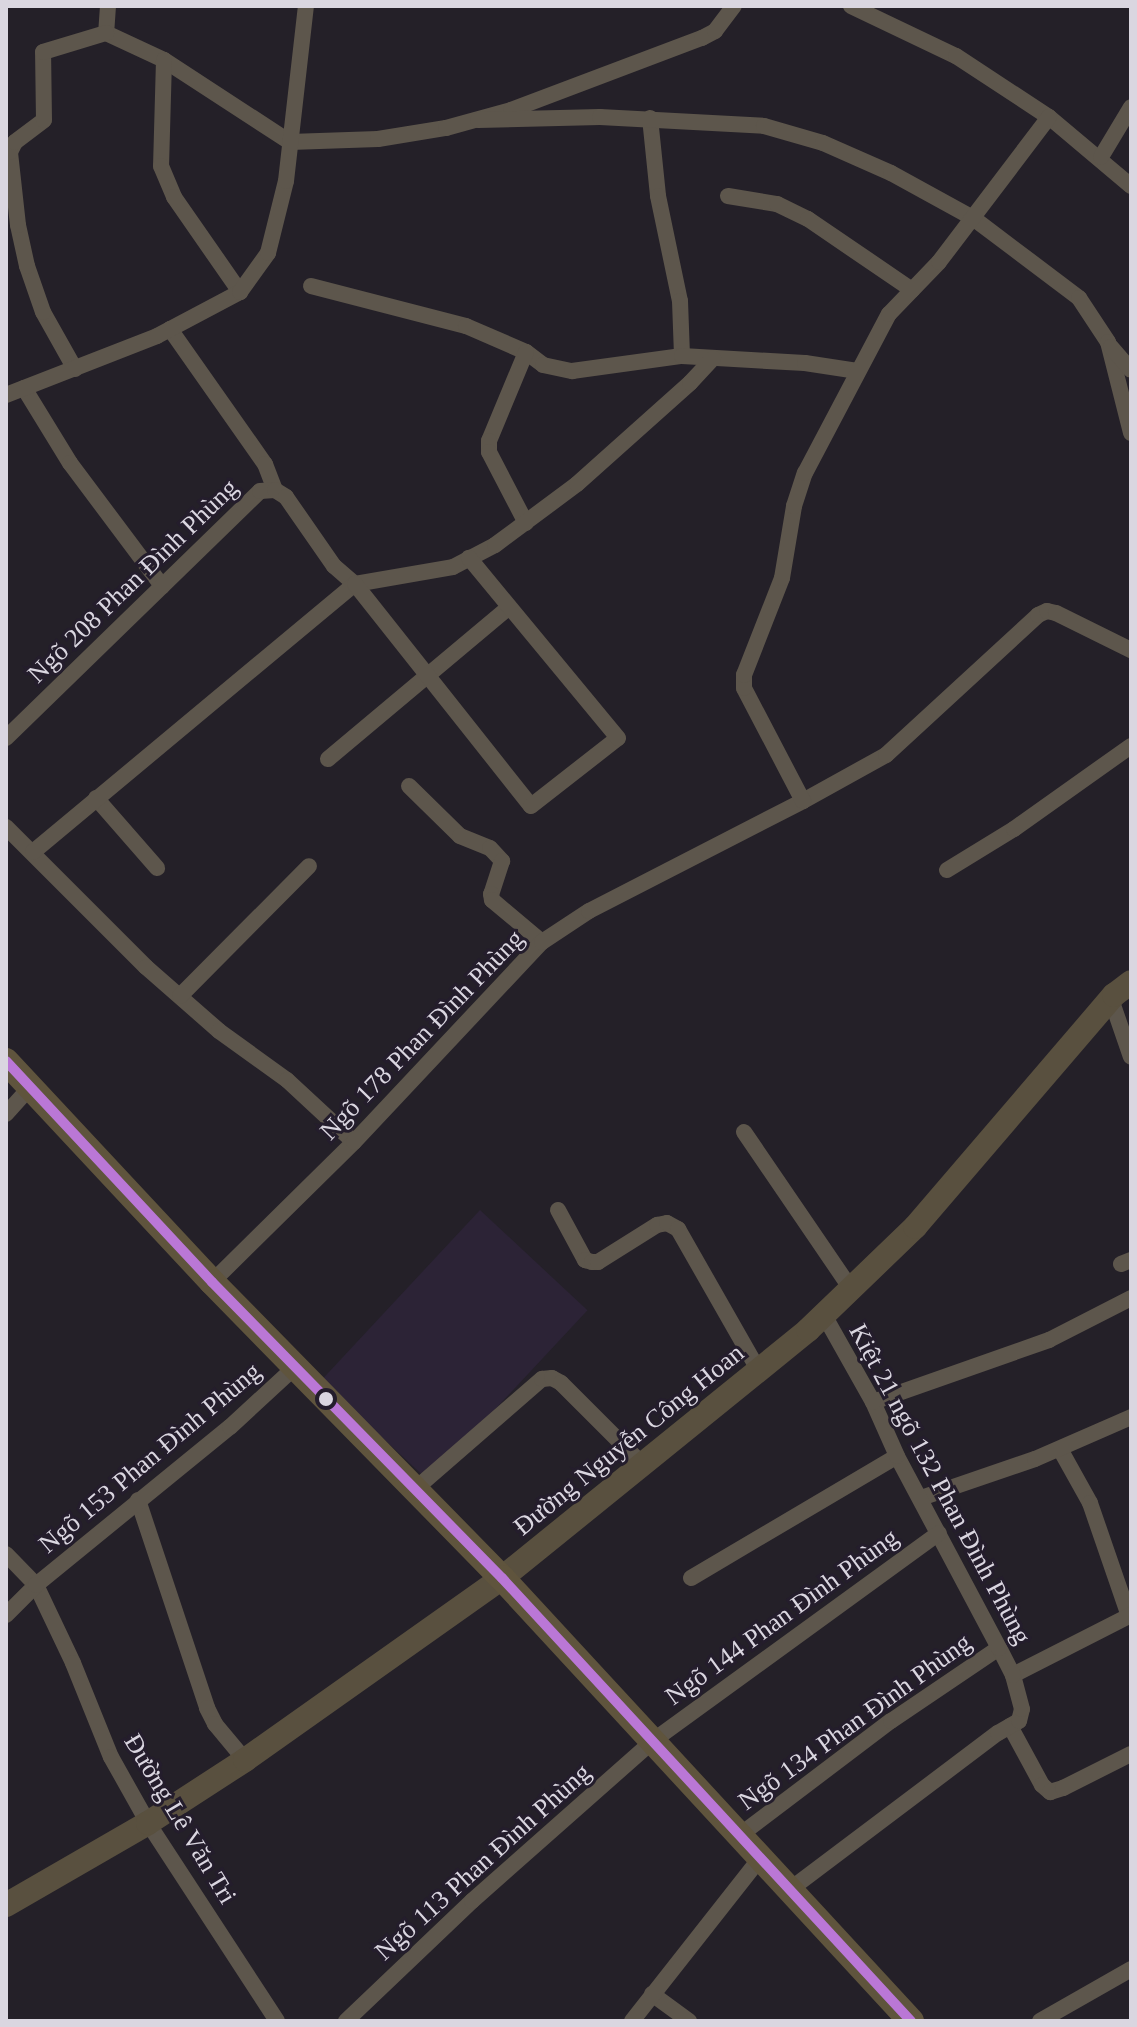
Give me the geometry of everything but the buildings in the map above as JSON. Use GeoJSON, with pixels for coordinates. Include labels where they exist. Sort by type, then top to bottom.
{"type":"FeatureCollection","features":[{"type":"Feature","properties":{"kind":"main road","name":"Đường Nguyễn Công Hoan"},"geometry":{"type":"LineString","coordinates":[[6,1905],[148,1823],[245,1760],[502,1578],[759,1371],[824,1315],[915,1227],[1111,999],[1131,982]]}},
{"type":"Feature","properties":{"kind":"main road"},"geometry":{"type":"LineString","coordinates":[[6,1061],[212,1282],[413,1491],[502,1578],[792,1888],[911,2021]]}},
{"type":"Feature","properties":{"kind":"street"},"geometry":{"type":"LineString","coordinates":[[106,33],[108,6]]}},
{"type":"Feature","properties":{"kind":"street"},"geometry":{"type":"LineString","coordinates":[[6,395],[170,329],[240,292],[268,253],[286,181],[306,6]]}},
{"type":"Feature","properties":{"kind":"street"},"geometry":{"type":"LineString","coordinates":[[75,369],[43,312],[27,266],[8,161],[15,142],[44,120],[43,52],[106,33],[164,60],[290,142],[378,139],[478,120],[702,38],[715,31],[734,6]]}},
{"type":"Feature","properties":{"kind":"street"},"geometry":{"type":"LineString","coordinates":[[851,6],[883,12],[956,56],[1049,117],[1101,157],[1131,186]]}},
{"type":"Feature","properties":{"kind":"street"},"geometry":{"type":"LineString","coordinates":[[164,60],[161,166],[174,197],[240,292]]}},
{"type":"Feature","properties":{"kind":"street"},"geometry":{"type":"LineString","coordinates":[[1101,157],[1131,107]]}},
{"type":"Feature","properties":{"kind":"street"},"geometry":{"type":"LineString","coordinates":[[803,801],[744,688],[744,675],[782,578],[794,506],[805,473],[889,314],[973,218],[1049,117]]}},
{"type":"Feature","properties":{"kind":"street"},"geometry":{"type":"LineString","coordinates":[[478,120],[650,118],[764,126],[823,143],[891,173],[973,218],[1079,298],[1131,370]]}},
{"type":"Feature","properties":{"kind":"street"},"geometry":{"type":"LineString","coordinates":[[650,118],[658,196],[680,301],[682,356]]}},
{"type":"Feature","properties":{"kind":"street"},"geometry":{"type":"LineString","coordinates":[[728,196],[777,204],[808,219],[912,290]]}},
{"type":"Feature","properties":{"kind":"street"},"geometry":{"type":"LineString","coordinates":[[311,286],[466,326],[526,352],[543,365],[572,371],[682,356],[805,363],[857,371]]}},
{"type":"Feature","properties":{"kind":"street"},"geometry":{"type":"LineString","coordinates":[[170,329],[265,464],[275,490]]}},
{"type":"Feature","properties":{"kind":"street"},"geometry":{"type":"LineString","coordinates":[[1108,342],[1131,433]]}},
{"type":"Feature","properties":{"kind":"street"},"geometry":{"type":"LineString","coordinates":[[526,352],[489,441],[489,452],[526,523]]}},
{"type":"Feature","properties":{"kind":"street"},"geometry":{"type":"LineString","coordinates":[[33,852],[355,584],[453,567],[526,523],[577,484],[690,383],[713,358]]}},
{"type":"Feature","properties":{"kind":"street"},"geometry":{"type":"LineString","coordinates":[[24,388],[70,463],[162,586]]}},
{"type":"Feature","properties":{"kind":"street","name":"Ngõ 208 Phan Đình Phùng"},"geometry":{"type":"LineString","coordinates":[[6,738],[260,491],[275,490],[286,497],[334,566],[355,584],[531,806],[618,738],[509,607]]}},
{"type":"Feature","properties":{"kind":"street"},"geometry":{"type":"LineString","coordinates":[[328,759],[509,607],[469,558]]}},
{"type":"Feature","properties":{"kind":"street","name":"Ngõ 178 Phan Đình Phùng"},"geometry":{"type":"LineString","coordinates":[[212,1282],[354,1142],[542,942],[589,911],[886,755],[1038,615],[1047,611],[1056,613],[1131,650]]}},
{"type":"Feature","properties":{"kind":"street"},"geometry":{"type":"LineString","coordinates":[[947,870],[1014,829],[1131,746]]}},
{"type":"Feature","properties":{"kind":"street"},"geometry":{"type":"LineString","coordinates":[[409,786],[460,836],[490,848],[502,861],[492,900],[542,942]]}},
{"type":"Feature","properties":{"kind":"street"},"geometry":{"type":"LineString","coordinates":[[96,798],[157,868]]}},
{"type":"Feature","properties":{"kind":"street"},"geometry":{"type":"LineString","coordinates":[[6,827],[108,930],[180,996],[219,1031],[287,1080],[354,1142]]}},
{"type":"Feature","properties":{"kind":"street"},"geometry":{"type":"LineString","coordinates":[[180,996],[309,866]]}},
{"type":"Feature","properties":{"kind":"street"},"geometry":{"type":"LineString","coordinates":[[1111,999],[1131,1057]]}},
{"type":"Feature","properties":{"kind":"street"},"geometry":{"type":"LineString","coordinates":[[6,1114],[30,1087]]}},
{"type":"Feature","properties":{"kind":"street"},"geometry":{"type":"LineString","coordinates":[[744,1132],[851,1289]]}},
{"type":"Feature","properties":{"kind":"street"},"geometry":{"type":"LineString","coordinates":[[558,1210],[585,1260],[592,1262],[598,1262],[657,1225],[667,1223],[678,1229],[759,1371]]}},
{"type":"Feature","properties":{"kind":"street"},"geometry":{"type":"LineString","coordinates":[[873,1402],[1049,1340],[1131,1298]]}},
{"type":"Feature","properties":{"kind":"street","name":"Kiệt 21 ngõ 132 Phan Đình Phùng"},"geometry":{"type":"LineString","coordinates":[[824,1315],[873,1402],[897,1456],[1013,1675],[1022,1709],[1019,1721],[1010,1726]]}},
{"type":"Feature","properties":{"kind":"street","name":"Ngõ 153 Phan Đình Phùng"},"geometry":{"type":"LineString","coordinates":[[6,1615],[36,1585],[230,1427],[295,1367]]}},
{"type":"Feature","properties":{"kind":"street"},"geometry":{"type":"LineString","coordinates":[[413,1491],[542,1379],[552,1378],[561,1383],[643,1465]]}},
{"type":"Feature","properties":{"kind":"street"},"geometry":{"type":"LineString","coordinates":[[921,1498],[1060,1449],[1131,1417]]}},
{"type":"Feature","properties":{"kind":"street"},"geometry":{"type":"LineString","coordinates":[[1013,1675],[1130,1616],[1090,1503],[1060,1449]]}},
{"type":"Feature","properties":{"kind":"street"},"geometry":{"type":"LineString","coordinates":[[691,1578],[897,1456]]}},
{"type":"Feature","properties":{"kind":"street"},"geometry":{"type":"LineString","coordinates":[[138,1500],[207,1708],[215,1724],[245,1760]]}},
{"type":"Feature","properties":{"kind":"street","name":"Ngõ 144 Phan Đình Phùng"},"geometry":{"type":"LineString","coordinates":[[654,1740],[939,1533]]}},
{"type":"Feature","properties":{"kind":"street","name":"Đường Lê Văn Tri"},"geometry":{"type":"LineString","coordinates":[[6,1554],[36,1585],[73,1663],[111,1757],[148,1823],[277,2021]]}},
{"type":"Feature","properties":{"kind":"street","name":"Ngõ 134 Phan Đình Phùng"},"geometry":{"type":"LineString","coordinates":[[740,1835],[891,1721],[999,1648]]}},
{"type":"Feature","properties":{"kind":"street"},"geometry":{"type":"LineString","coordinates":[[792,1888],[1010,1726],[1042,1785],[1050,1792],[1131,1754]]}},
{"type":"Feature","properties":{"kind":"street","name":"Ngõ 113 Phan Đình Phùng"},"geometry":{"type":"LineString","coordinates":[[346,2021],[472,1901],[654,1740]]}},
{"type":"Feature","properties":{"kind":"street"},"geometry":{"type":"LineString","coordinates":[[632,2021],[761,1857]]}},
{"type":"Feature","properties":{"kind":"street"},"geometry":{"type":"LineString","coordinates":[[1040,2021],[1131,1969]]}},
{"type":"Feature","properties":{"kind":"street"},"geometry":{"type":"LineString","coordinates":[[652,1994],[689,2021]]}},
{"type":"Feature","properties":{"kind":"shaded area"},"geometry":{"type":"Polygon","coordinates":[[[480,1210],[588,1310],[429,1481],[321,1380],[480,1210]]]}},
{"type":"Feature","properties":{"kind":"transit line"},"geometry":{"type":"LineString","coordinates":[[6,1061],[212,1282],[502,1578],[911,2021]]}}]}
